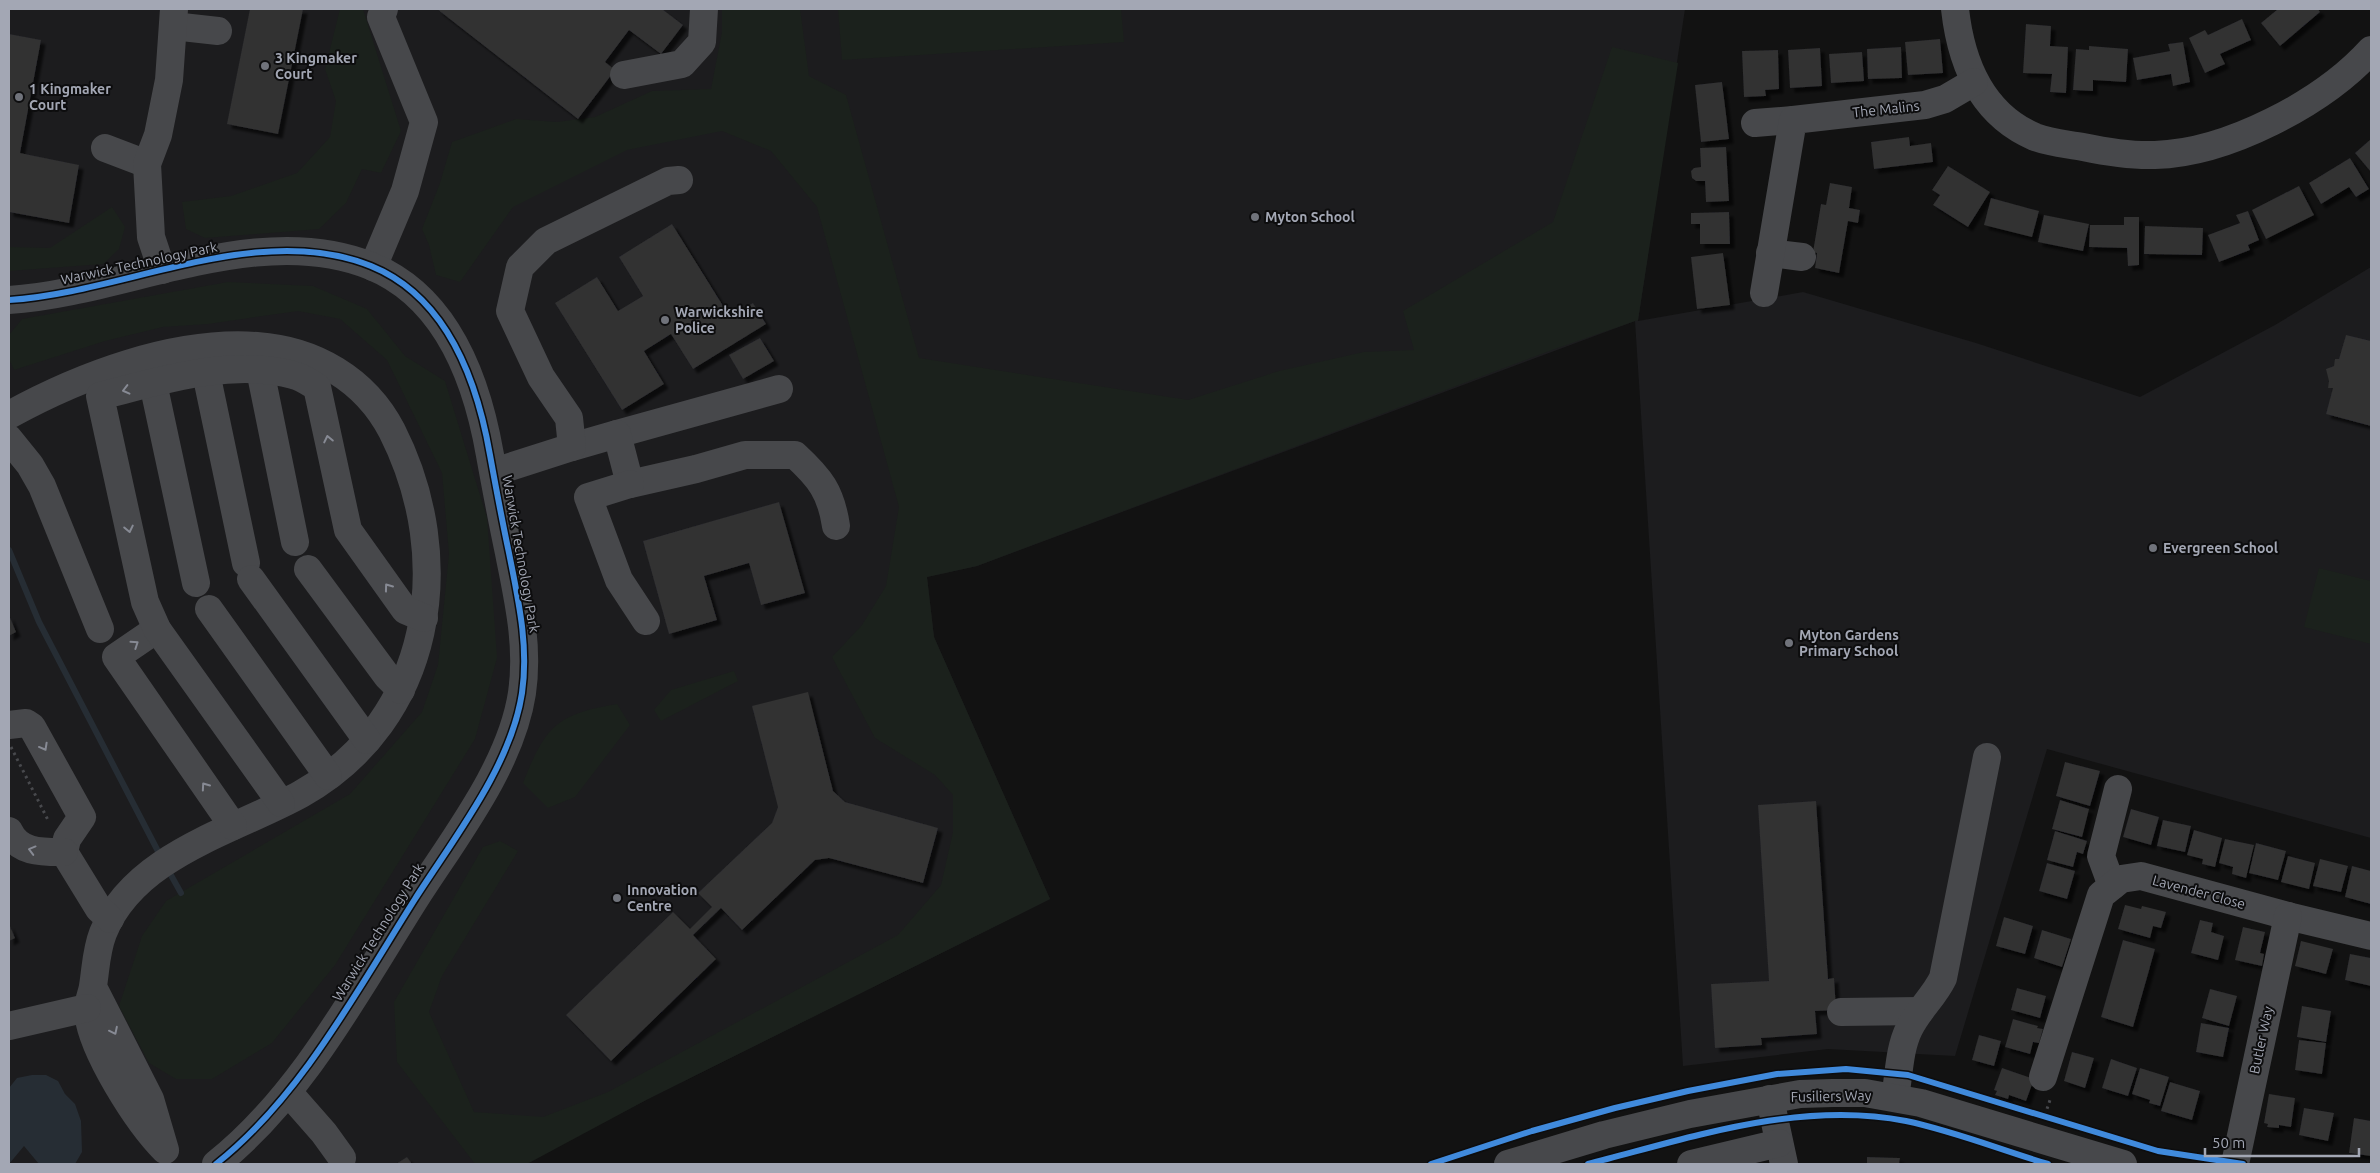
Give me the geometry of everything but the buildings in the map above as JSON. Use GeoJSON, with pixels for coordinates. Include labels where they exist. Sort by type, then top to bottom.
{"type":"FeatureCollection","features":[{"type":"Feature","properties":{"kind":"street"},"geometry":{"type":"LineString","coordinates":[[373,267],[405,191],[424,122],[381,17],[384,9]]}},
{"type":"Feature","properties":{"kind":"street"},"geometry":{"type":"LineString","coordinates":[[624,74],[682,64],[702,42],[704,9]]}},
{"type":"Feature","properties":{"kind":"street"},"geometry":{"type":"LineString","coordinates":[[1955,9],[1957,30],[1974,82],[1994,107],[2017,127],[2036,137],[2121,154],[2164,155],[2205,149],[2244,135],[2305,102],[2342,77],[2371,50]]}},
{"type":"Feature","properties":{"kind":"street"},"geometry":{"type":"LineString","coordinates":[[162,270],[151,237],[147,164],[158,135],[169,80],[173,17],[218,31]]}},
{"type":"Feature","properties":{"kind":"street","name":"The Malins"},"geometry":{"type":"LineString","coordinates":[[1755,123],[1925,105],[1945,99],[1974,82]]}},
{"type":"Feature","properties":{"kind":"street"},"geometry":{"type":"LineString","coordinates":[[1764,292],[1792,120]]}},
{"type":"Feature","properties":{"kind":"street"},"geometry":{"type":"LineString","coordinates":[[105,148],[147,164]]}},
{"type":"Feature","properties":{"kind":"street"},"geometry":{"type":"LineString","coordinates":[[572,447],[569,418],[541,377],[510,311],[520,267],[546,241],[668,181],[679,180]]}},
{"type":"Feature","properties":{"kind":"street","name":"Warwick Technology Park"},"geometry":{"type":"LineString","coordinates":[[9,300],[76,290],[162,270],[237,256],[298,251],[348,258],[398,279],[418,296],[444,328],[468,375],[486,432],[521,613],[524,652],[522,689],[518,715],[509,739],[482,794],[343,1012],[288,1092],[261,1125],[216,1164]]}},
{"type":"Feature","properties":{"kind":"street"},"geometry":{"type":"LineString","coordinates":[[1770,253],[1802,258]]}},
{"type":"Feature","properties":{"kind":"street"},"geometry":{"type":"LineString","coordinates":[[9,415],[96,374],[155,357],[209,347],[235,345],[277,348],[309,355],[336,369],[356,385],[380,411],[399,444],[413,485],[426,539],[428,570],[421,637],[401,690],[391,709],[367,740],[328,776],[302,793],[172,858],[123,900],[103,933],[94,960],[90,998],[150,1099],[169,1157]]}},
{"type":"Feature","properties":{"kind":"street"},"geometry":{"type":"LineString","coordinates":[[260,370],[295,542]]}},
{"type":"Feature","properties":{"kind":"street"},"geometry":{"type":"LineString","coordinates":[[281,803],[157,629],[145,602],[100,396],[206,373],[260,370],[294,375],[317,387],[348,530],[405,610],[424,618]]}},
{"type":"Feature","properties":{"kind":"street"},"geometry":{"type":"LineString","coordinates":[[206,373],[249,571],[367,740]]}},
{"type":"Feature","properties":{"kind":"street"},"geometry":{"type":"LineString","coordinates":[[153,383],[196,583]]}},
{"type":"Feature","properties":{"kind":"street"},"geometry":{"type":"LineString","coordinates":[[494,472],[617,434],[779,390]]}},
{"type":"Feature","properties":{"kind":"street"},"geometry":{"type":"LineString","coordinates":[[617,434],[630,484]]}},
{"type":"Feature","properties":{"kind":"street"},"geometry":{"type":"LineString","coordinates":[[9,439],[30,465],[42,486],[100,629]]}},
{"type":"Feature","properties":{"kind":"street"},"geometry":{"type":"LineString","coordinates":[[646,621],[619,580],[588,497],[630,484],[696,469],[745,455],[795,456],[826,487],[834,507],[836,526]]}},
{"type":"Feature","properties":{"kind":"street"},"geometry":{"type":"LineString","coordinates":[[308,569],[387,676],[401,690]]}},
{"type":"Feature","properties":{"kind":"street"},"geometry":{"type":"LineString","coordinates":[[209,609],[328,776]]}},
{"type":"Feature","properties":{"kind":"street"},"geometry":{"type":"LineString","coordinates":[[157,629],[116,657],[233,826]]}},
{"type":"Feature","properties":{"kind":"street"},"geometry":{"type":"LineString","coordinates":[[9,725],[26,722],[32,727],[82,817],[67,838],[64,852],[99,909],[110,919]]}},
{"type":"Feature","properties":{"kind":"street"},"geometry":{"type":"LineString","coordinates":[[1895,1097],[1902,1050],[1908,1031],[1920,1011],[1937,992],[1943,978],[1987,757]]}},
{"type":"Feature","properties":{"kind":"street"},"geometry":{"type":"LineString","coordinates":[[2043,1078],[2101,895],[2112,886],[2101,856],[2118,789]]}},
{"type":"Feature","properties":{"kind":"street"},"geometry":{"type":"LineString","coordinates":[[9,830],[12,837],[23,847],[41,852],[64,852]]}},
{"type":"Feature","properties":{"kind":"street","name":"Lavender Close"},"geometry":{"type":"LineString","coordinates":[[2112,886],[2121,879],[2141,876],[2288,916],[2371,936]]}},
{"type":"Feature","properties":{"kind":"street","name":"Butler Way"},"geometry":{"type":"LineString","coordinates":[[2235,1164],[2288,916]]}},
{"type":"Feature","properties":{"kind":"street"},"geometry":{"type":"LineString","coordinates":[[9,1026],[90,998]]}},
{"type":"Feature","properties":{"kind":"street"},"geometry":{"type":"LineString","coordinates":[[1841,1012],[1920,1011]]}},
{"type":"Feature","properties":{"kind":"street"},"geometry":{"type":"LineString","coordinates":[[288,1092],[324,1133],[342,1158]]}},
{"type":"Feature","properties":{"kind":"street","name":"Fusiliers Way"},"geometry":{"type":"LineString","coordinates":[[1508,1164],[1604,1135],[1690,1114],[1800,1094],[1865,1093],[1895,1097],[1948,1111],[2122,1164]]}},
{"type":"Feature","properties":{"kind":"street"},"geometry":{"type":"LineString","coordinates":[[1691,1164],[1781,1153],[1770,1099]]}},
{"type":"Feature","properties":{"kind":"path"},"geometry":{"type":"LineString","coordinates":[[9,742],[64,852]]}},
{"type":"Feature","properties":{"kind":"path"},"geometry":{"type":"LineString","coordinates":[[2036,1113],[2055,1119]]}},
{"type":"Feature","properties":{"kind":"shaded area"},"geometry":{"type":"Polygon","coordinates":[[[9,9],[1685,9],[1638,321],[1803,292],[1976,343],[2140,397],[2275,325],[2371,267],[2371,838],[2047,749],[1955,1056],[1828,1049],[1683,1066],[1635,321],[977,566],[927,577],[934,637],[1050,899],[648,1099],[524,1164],[9,1164],[9,9]]]}},
{"type":"Feature","properties":{"kind":"shaded area"},"geometry":{"type":"Polygon","coordinates":[[[340,9],[363,9],[401,131],[381,173],[362,169],[346,203],[319,229],[205,238],[186,229],[182,202],[231,196],[297,173],[330,137],[336,101],[325,69],[340,9]]]}},
{"type":"Feature","properties":{"kind":"shaded area"},"geometry":{"type":"Polygon","coordinates":[[[722,9],[800,9],[809,76],[846,95],[919,358],[1188,400],[1279,371],[1364,352],[1414,350],[1403,311],[1553,222],[1612,47],[1678,63],[1638,320],[1552,350],[977,566],[927,577],[934,637],[1050,899],[648,1099],[527,1164],[475,1164],[397,1062],[394,1002],[483,847],[500,841],[518,851],[442,976],[429,1012],[474,1112],[543,1117],[608,1092],[898,935],[941,885],[953,832],[953,795],[935,775],[875,738],[832,657],[862,625],[886,586],[899,507],[817,207],[771,151],[722,131],[627,150],[513,207],[460,282],[436,275],[429,245],[422,229],[440,183],[452,142],[516,119],[557,122],[595,117],[652,91],[711,89],[722,32],[722,9]]]}},
{"type":"Feature","properties":{"kind":"shaded area"},"geometry":{"type":"Polygon","coordinates":[[[838,9],[1121,9],[1124,42],[842,60],[838,9]]]}},
{"type":"Feature","properties":{"kind":"shaded area"},"geometry":{"type":"Polygon","coordinates":[[[112,207],[125,227],[119,249],[103,264],[9,271],[9,247],[50,248],[112,207]]]}},
{"type":"Feature","properties":{"kind":"shaded area"},"geometry":{"type":"Polygon","coordinates":[[[228,282],[313,286],[367,309],[405,356],[445,381],[487,518],[497,658],[475,739],[335,965],[272,1043],[212,1079],[176,1079],[149,1063],[119,1006],[142,936],[166,901],[350,794],[422,712],[438,665],[449,554],[442,473],[387,360],[340,319],[298,311],[208,324],[163,327],[105,341],[14,370],[9,359],[9,335],[22,319],[228,282]]]}},
{"type":"Feature","properties":{"kind":"shaded area"},"geometry":{"type":"Polygon","coordinates":[[[2319,568],[2371,581],[2371,644],[2304,627],[2319,568]]]}},
{"type":"Feature","properties":{"kind":"shaded area"},"geometry":{"type":"Polygon","coordinates":[[[734,671],[738,681],[661,721],[654,710],[671,690],[734,671]]]}},
{"type":"Feature","properties":{"kind":"shaded area"},"geometry":{"type":"Polygon","coordinates":[[[617,704],[630,725],[575,797],[548,808],[523,783],[538,748],[555,726],[566,719],[596,708],[617,704]]]}},
{"type":"Feature","properties":{"kind":"shaded area"},"geometry":{"type":"Polygon","coordinates":[[[46,1075],[58,1081],[65,1094],[75,1104],[81,1121],[82,1152],[75,1164],[39,1164],[24,1146],[9,1164],[9,1088],[17,1078],[46,1075]]]}},
{"type":"Feature","properties":{"kind":"waterway"},"geometry":{"type":"LineString","coordinates":[[9,550],[39,622],[161,857]]}},
{"type":"Feature","properties":{"kind":"waterway"},"geometry":{"type":"LineString","coordinates":[[167,868],[181,893]]}},
{"type":"Feature","properties":{"kind":"cycle path"},"geometry":{"type":"LineString","coordinates":[[9,300],[53,295],[191,263],[237,255],[283,251],[328,254],[371,266],[397,280],[420,298],[439,320],[467,370],[477,398],[484,427],[522,622],[524,675],[516,720],[494,774],[479,800],[326,1040],[275,1107],[216,1164]]}},
{"type":"Feature","properties":{"kind":"cycle path"},"geometry":{"type":"LineString","coordinates":[[1431,1164],[1532,1131],[1615,1108],[1688,1091],[1777,1074],[1846,1069],[1908,1075],[2158,1151],[2243,1164]]}},
{"type":"Feature","properties":{"kind":"cycle path"},"geometry":{"type":"LineString","coordinates":[[1588,1164],[1705,1133],[1785,1119],[1826,1115],[1866,1116],[1906,1121],[1960,1135],[2048,1164]]}},
{"type":"Feature","properties":{"kind":"place","name":"3 Kingmaker Court"},"geometry":{"type":"Point","coordinates":[265,66]}},
{"type":"Feature","properties":{"kind":"place","name":"1 Kingmaker Court"},"geometry":{"type":"Point","coordinates":[19,97]}},
{"type":"Feature","properties":{"kind":"place","name":"Myton School"},"geometry":{"type":"Point","coordinates":[1255,217]}},
{"type":"Feature","properties":{"kind":"place","name":"Warwickshire Police"},"geometry":{"type":"Point","coordinates":[665,320]}},
{"type":"Feature","properties":{"kind":"place","name":"Evergreen School"},"geometry":{"type":"Point","coordinates":[2153,548]}},
{"type":"Feature","properties":{"kind":"place","name":"Myton Gardens Primary School"},"geometry":{"type":"Point","coordinates":[1789,643]}},
{"type":"Feature","properties":{"kind":"place","name":"Innovation Centre"},"geometry":{"type":"Point","coordinates":[617,898]}}]}
